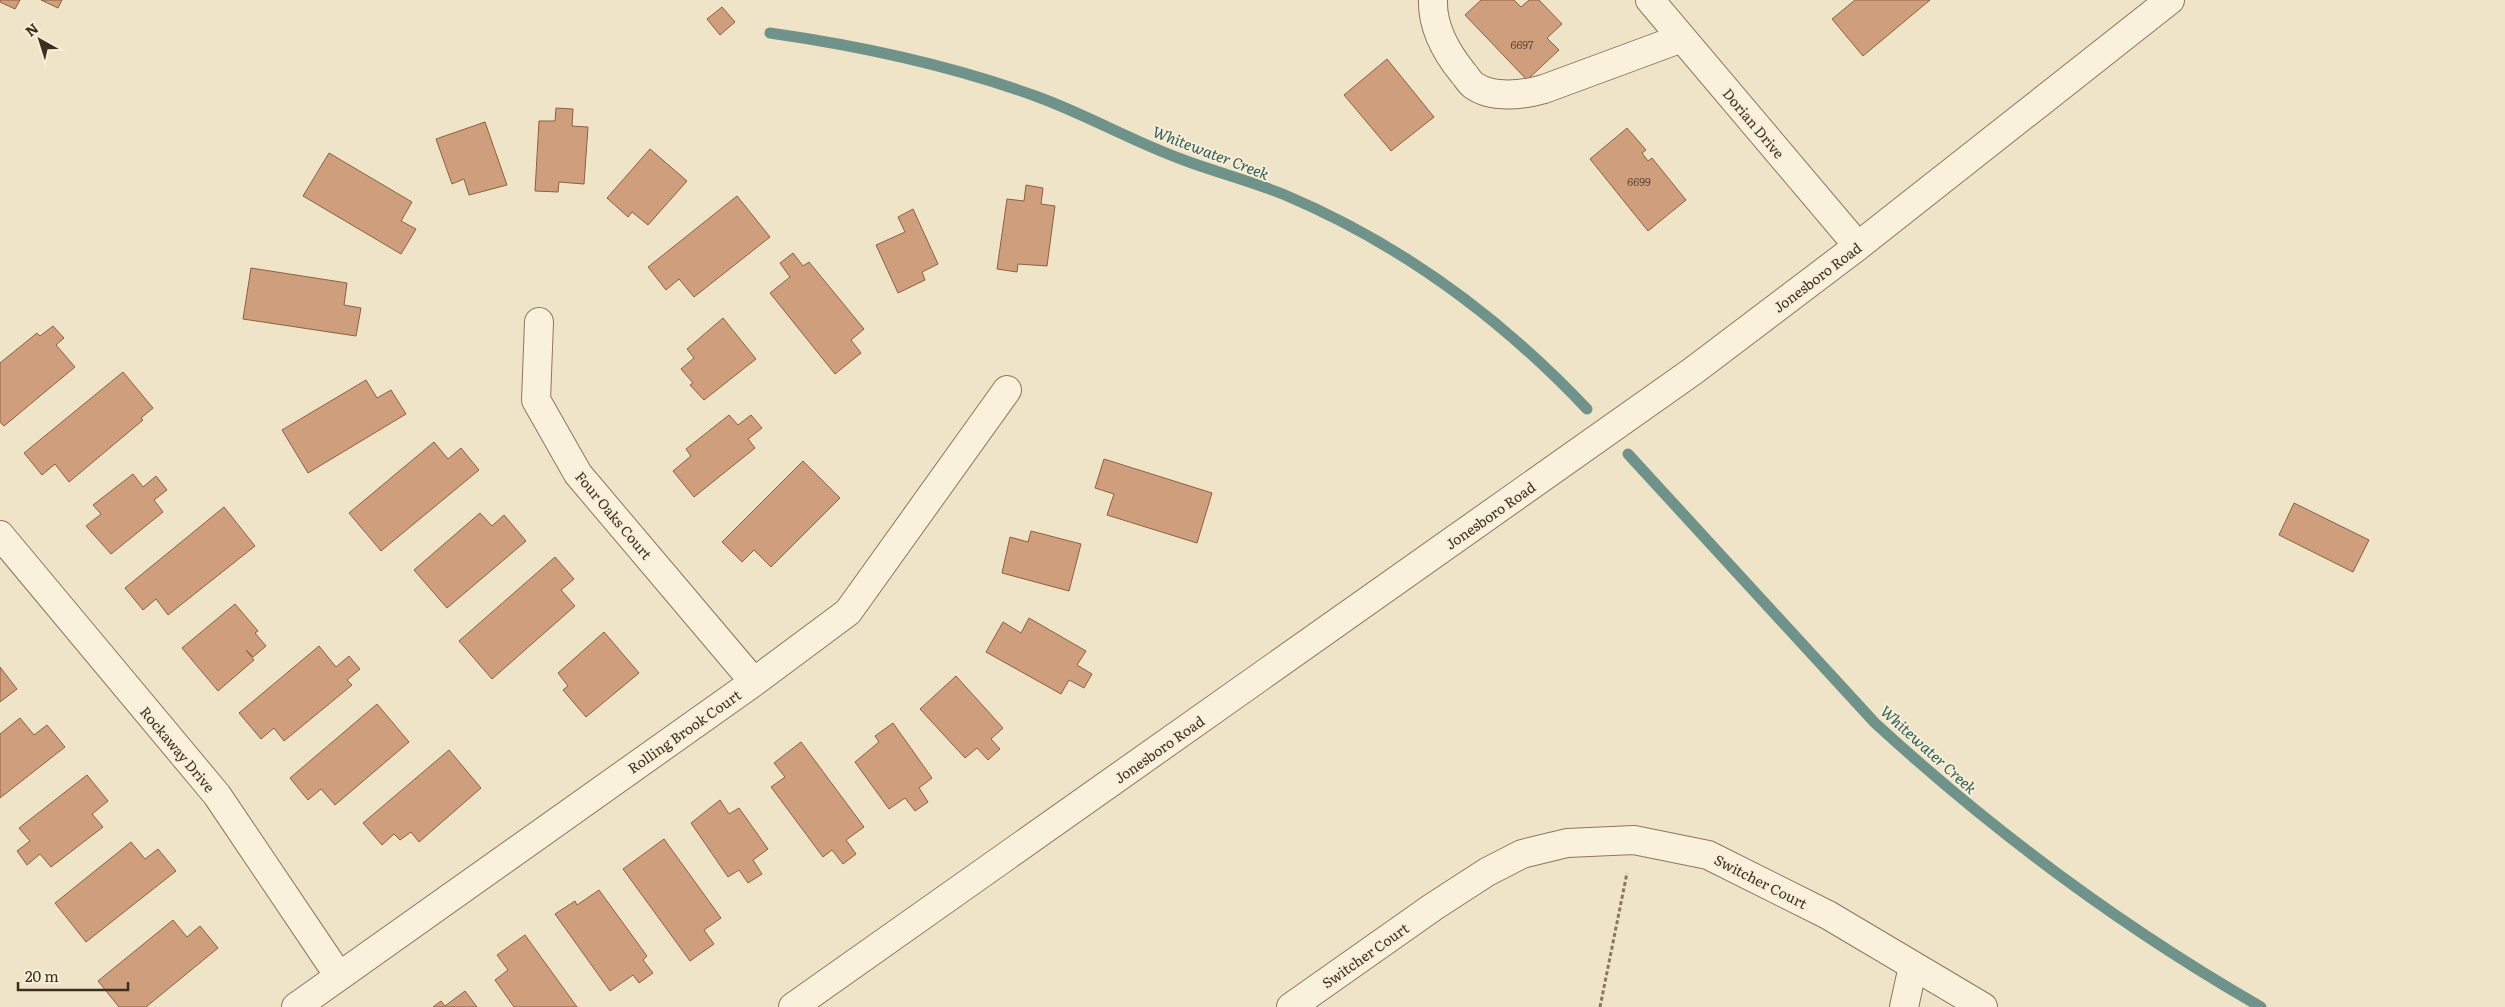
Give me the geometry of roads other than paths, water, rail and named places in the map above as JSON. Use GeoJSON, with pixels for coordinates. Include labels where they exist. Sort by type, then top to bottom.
{"type":"FeatureCollection","features":[{"type":"Feature","properties":{"kind":"street"},"geometry":{"type":"LineString","coordinates":[[1433,0],[1437,30],[1451,58],[1473,85],[1494,93],[1526,94],[1544,89],[1682,38]]}},
{"type":"Feature","properties":{"kind":"street","name":"Dorian Drive"},"geometry":{"type":"LineString","coordinates":[[1650,0],[1858,246]]}},
{"type":"Feature","properties":{"kind":"street","name":"Jonesboro Road"},"geometry":{"type":"LineString","coordinates":[[793,1007],[1693,372],[1858,246],[2170,0]]}},
{"type":"Feature","properties":{"kind":"street","name":"Four Oaks Court"},"geometry":{"type":"LineString","coordinates":[[539,322],[536,400],[578,474],[754,682]]}},
{"type":"Feature","properties":{"kind":"street","name":"Rolling Brook Court"},"geometry":{"type":"LineString","coordinates":[[296,1007],[754,682],[848,612],[1007,390]]}},
{"type":"Feature","properties":{"kind":"street","name":"Rockaway Drive"},"geometry":{"type":"LineString","coordinates":[[0,535],[217,795],[339,976]]}},
{"type":"Feature","properties":{"kind":"street","name":"Switcher Court"},"geometry":{"type":"LineString","coordinates":[[1291,1007],[1433,907],[1487,872],[1522,854],[1567,843],[1634,840],[1708,854],[1828,915],[1983,1007]]}},
{"type":"Feature","properties":{"kind":"street"},"geometry":{"type":"LineString","coordinates":[[1904,1007],[1913,966]]}},
{"type":"Feature","properties":{"kind":"waterway","name":"Whitewater Creek"},"geometry":{"type":"LineString","coordinates":[[770,33],[872,51],[972,75],[1056,104],[1194,164],[1285,195],[1369,236],[1447,286],[1520,344],[1587,409]]}},
{"type":"Feature","properties":{"kind":"waterway","name":"Whitewater Creek"},"geometry":{"type":"LineString","coordinates":[[1628,454],[1875,723],[1920,763],[2013,840],[2060,876],[2159,944],[2261,1007]]}}]}
